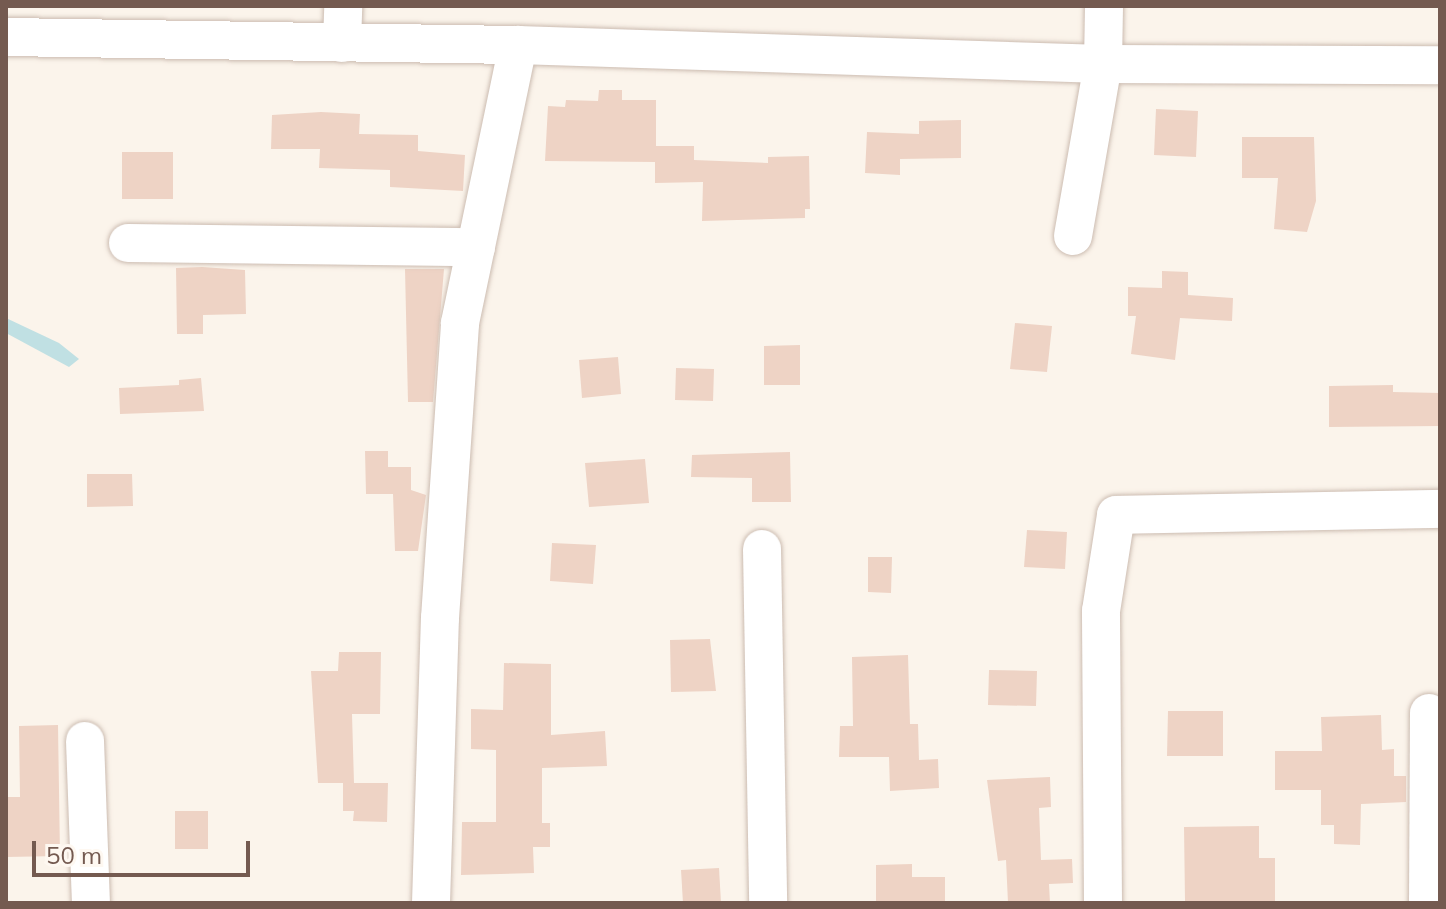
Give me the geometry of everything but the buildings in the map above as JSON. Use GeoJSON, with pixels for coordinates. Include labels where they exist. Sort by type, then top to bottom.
{"type":"FeatureCollection","features":[{"type":"Feature","properties":{"kind":"street"},"geometry":{"type":"LineString","coordinates":[[1073,236],[1103,64],[1104,6]]}},
{"type":"Feature","properties":{"kind":"street"},"geometry":{"type":"LineString","coordinates":[[6,37],[343,24],[518,45],[1103,64],[1440,65]]}},
{"type":"Feature","properties":{"kind":"street"},"geometry":{"type":"LineString","coordinates":[[431,903],[440,618],[460,323],[518,45]]}},
{"type":"Feature","properties":{"kind":"street"},"geometry":{"type":"LineString","coordinates":[[128,243],[476,247]]}},
{"type":"Feature","properties":{"kind":"street"},"geometry":{"type":"LineString","coordinates":[[1103,903],[1101,611],[1116,515],[1440,509]]}},
{"type":"Feature","properties":{"kind":"street"},"geometry":{"type":"LineString","coordinates":[[762,549],[768,903]]}},
{"type":"Feature","properties":{"kind":"street"},"geometry":{"type":"LineString","coordinates":[[1428,903],[1429,713]]}},
{"type":"Feature","properties":{"kind":"street"},"geometry":{"type":"LineString","coordinates":[[85,741],[91,903]]}},
{"type":"Feature","properties":{"kind":"water"},"geometry":{"type":"Polygon","coordinates":[[[6,318],[59,343],[79,359],[69,367],[6,333],[6,318]]]}}]}
